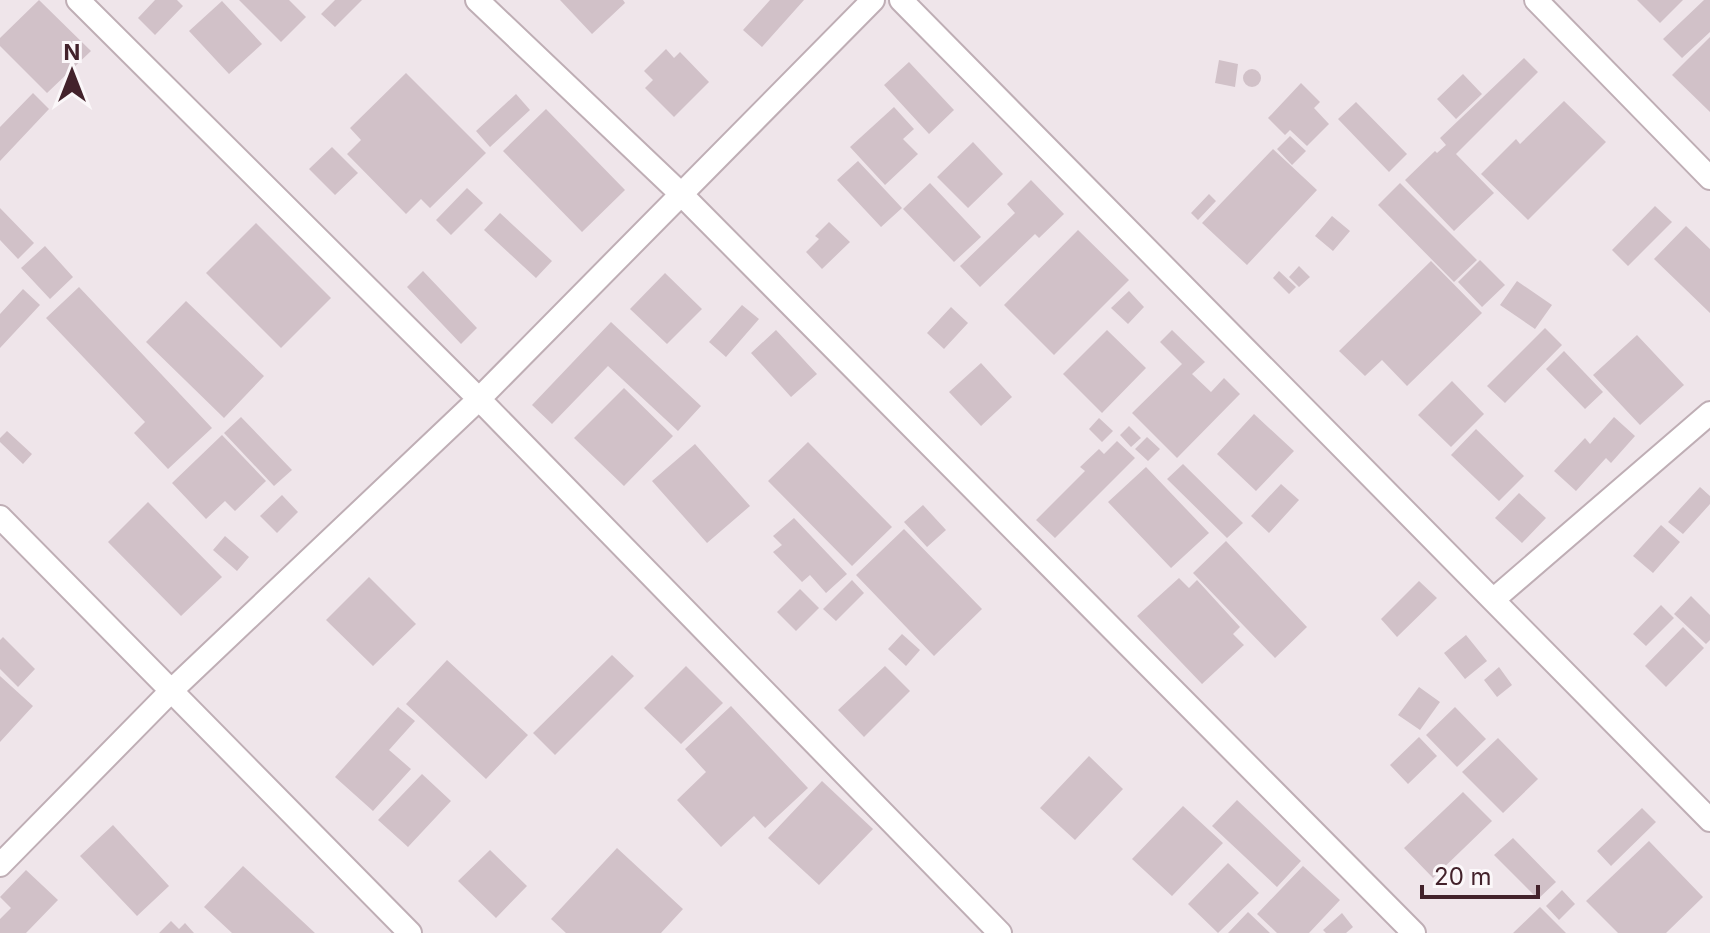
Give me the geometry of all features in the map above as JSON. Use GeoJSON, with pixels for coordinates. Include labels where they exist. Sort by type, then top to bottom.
{"type":"FeatureCollection","features":[{"type":"Feature","properties":{"kind":"street"},"geometry":{"type":"LineString","coordinates":[[78,0],[479,399],[1000,933]]}},
{"type":"Feature","properties":{"kind":"street"},"geometry":{"type":"LineString","coordinates":[[477,0],[680,193],[1414,933]]}},
{"type":"Feature","properties":{"kind":"street"},"geometry":{"type":"LineString","coordinates":[[0,865],[172,690],[479,399],[873,0]]}},
{"type":"Feature","properties":{"kind":"street"},"geometry":{"type":"LineString","coordinates":[[901,0],[1710,820]]}},
{"type":"Feature","properties":{"kind":"street"},"geometry":{"type":"LineString","coordinates":[[1536,0],[1710,178]]}},
{"type":"Feature","properties":{"kind":"street"},"geometry":{"type":"LineString","coordinates":[[1493,600],[1710,413]]}},
{"type":"Feature","properties":{"kind":"street"},"geometry":{"type":"LineString","coordinates":[[0,517],[410,933]]}},
{"type":"Feature","properties":{"kind":"building"},"geometry":{"type":"Polygon","coordinates":[[[39,0],[91,51],[47,93],[0,46],[0,38],[39,0]]]}},
{"type":"Feature","properties":{"kind":"building"},"geometry":{"type":"Polygon","coordinates":[[[155,0],[177,0],[183,6],[155,35],[138,18],[155,0]]]}},
{"type":"Feature","properties":{"kind":"building"},"geometry":{"type":"Polygon","coordinates":[[[239,0],[289,0],[306,17],[281,42],[239,0]]]}},
{"type":"Feature","properties":{"kind":"building"},"geometry":{"type":"Polygon","coordinates":[[[335,0],[362,0],[335,27],[321,14],[335,0]]]}},
{"type":"Feature","properties":{"kind":"building"},"geometry":{"type":"Polygon","coordinates":[[[560,0],[623,0],[625,3],[592,34],[560,0]]]}},
{"type":"Feature","properties":{"kind":"building"},"geometry":{"type":"Polygon","coordinates":[[[770,0],[804,0],[762,47],[743,30],[770,0]]]}},
{"type":"Feature","properties":{"kind":"building"},"geometry":{"type":"Polygon","coordinates":[[[1637,0],[1683,0],[1660,23],[1637,0]]]}},
{"type":"Feature","properties":{"kind":"building"},"geometry":{"type":"Polygon","coordinates":[[[1704,0],[1710,0],[1710,32],[1682,58],[1663,39],[1704,0]]]}},
{"type":"Feature","properties":{"kind":"building"},"geometry":{"type":"Polygon","coordinates":[[[222,1],[262,44],[229,74],[189,31],[222,1]]]}},
{"type":"Feature","properties":{"kind":"building"},"geometry":{"type":"Polygon","coordinates":[[[1710,37],[1710,112],[1672,75],[1710,37]]]}},
{"type":"Feature","properties":{"kind":"building"},"geometry":{"type":"Polygon","coordinates":[[[666,49],[674,58],[680,52],[709,82],[674,117],[645,88],[653,80],[644,71],[666,49]]]}},
{"type":"Feature","properties":{"kind":"building"},"geometry":{"type":"Polygon","coordinates":[[[1524,58],[1538,72],[1456,154],[1494,193],[1454,231],[1405,180],[1435,151],[1437,153],[1446,145],[1440,138],[1524,58]]]}},
{"type":"Feature","properties":{"kind":"building"},"geometry":{"type":"Polygon","coordinates":[[[1219,60],[1238,64],[1235,87],[1215,83],[1219,60]]]}},
{"type":"Feature","properties":{"kind":"building"},"geometry":{"type":"Polygon","coordinates":[[[909,62],[954,110],[929,134],[884,85],[909,62]]]}},
{"type":"Feature","properties":{"kind":"building"},"geometry":{"type":"Polygon","coordinates":[[[1252,69],[1261,78],[1252,87],[1243,78],[1252,69]]]}},
{"type":"Feature","properties":{"kind":"building"},"geometry":{"type":"Polygon","coordinates":[[[406,73],[486,153],[430,208],[421,199],[406,214],[347,154],[361,140],[350,128],[406,73]]]}},
{"type":"Feature","properties":{"kind":"building"},"geometry":{"type":"Polygon","coordinates":[[[1463,74],[1482,94],[1456,119],[1437,99],[1463,74]]]}},
{"type":"Feature","properties":{"kind":"building"},"geometry":{"type":"Polygon","coordinates":[[[1301,83],[1320,102],[1314,108],[1329,124],[1307,146],[1290,130],[1285,135],[1268,118],[1301,83]]]}},
{"type":"Feature","properties":{"kind":"building"},"geometry":{"type":"Polygon","coordinates":[[[33,93],[49,109],[0,161],[0,127],[33,93]]]}},
{"type":"Feature","properties":{"kind":"building"},"geometry":{"type":"Polygon","coordinates":[[[516,94],[530,110],[490,147],[476,131],[516,94]]]}},
{"type":"Feature","properties":{"kind":"building"},"geometry":{"type":"Polygon","coordinates":[[[1564,101],[1606,142],[1528,220],[1481,174],[1516,139],[1520,144],[1564,101]]]}},
{"type":"Feature","properties":{"kind":"building"},"geometry":{"type":"Polygon","coordinates":[[[1356,102],[1407,154],[1389,172],[1338,119],[1356,102]]]}},
{"type":"Feature","properties":{"kind":"building"},"geometry":{"type":"Polygon","coordinates":[[[894,107],[914,129],[903,139],[918,154],[885,185],[850,147],[894,107]]]}},
{"type":"Feature","properties":{"kind":"building"},"geometry":{"type":"Polygon","coordinates":[[[546,109],[625,190],[582,232],[503,151],[546,109]]]}},
{"type":"Feature","properties":{"kind":"building"},"geometry":{"type":"Polygon","coordinates":[[[1290,136],[1306,151],[1292,165],[1277,149],[1290,136]]]}},
{"type":"Feature","properties":{"kind":"building"},"geometry":{"type":"Polygon","coordinates":[[[973,142],[1003,174],[968,208],[937,177],[973,142]]]}},
{"type":"Feature","properties":{"kind":"building"},"geometry":{"type":"Polygon","coordinates":[[[332,147],[358,173],[335,195],[309,169],[332,147]]]}},
{"type":"Feature","properties":{"kind":"building"},"geometry":{"type":"Polygon","coordinates":[[[1273,149],[1317,190],[1247,265],[1202,223],[1273,149]]]}},
{"type":"Feature","properties":{"kind":"building"},"geometry":{"type":"Polygon","coordinates":[[[858,161],[902,208],[881,227],[837,180],[858,161]]]}},
{"type":"Feature","properties":{"kind":"building"},"geometry":{"type":"Polygon","coordinates":[[[1031,180],[1064,214],[1039,238],[1035,234],[980,287],[960,266],[1015,213],[1007,204],[1031,180]]]}},
{"type":"Feature","properties":{"kind":"building"},"geometry":{"type":"Polygon","coordinates":[[[930,183],[981,237],[954,262],[903,209],[930,183]]]}},
{"type":"Feature","properties":{"kind":"building"},"geometry":{"type":"Polygon","coordinates":[[[1400,183],[1477,260],[1454,282],[1378,205],[1400,183]]]}},
{"type":"Feature","properties":{"kind":"building"},"geometry":{"type":"Polygon","coordinates":[[[467,188],[483,203],[451,235],[436,220],[467,188]]]}},
{"type":"Feature","properties":{"kind":"building"},"geometry":{"type":"Polygon","coordinates":[[[1209,194],[1216,201],[1198,220],[1191,213],[1209,194]]]}},
{"type":"Feature","properties":{"kind":"building"},"geometry":{"type":"Polygon","coordinates":[[[1655,206],[1672,222],[1628,266],[1612,250],[1655,206]]]}},
{"type":"Feature","properties":{"kind":"building"},"geometry":{"type":"Polygon","coordinates":[[[0,208],[34,243],[18,259],[0,240],[0,208]]]}},
{"type":"Feature","properties":{"kind":"building"},"geometry":{"type":"Polygon","coordinates":[[[500,213],[552,261],[536,278],[484,230],[500,213]]]}},
{"type":"Feature","properties":{"kind":"building"},"geometry":{"type":"Polygon","coordinates":[[[1332,216],[1350,231],[1333,251],[1315,236],[1332,216]]]}},
{"type":"Feature","properties":{"kind":"building"},"geometry":{"type":"Polygon","coordinates":[[[829,222],[850,242],[822,269],[806,252],[819,239],[815,236],[829,222]]]}},
{"type":"Feature","properties":{"kind":"building"},"geometry":{"type":"Polygon","coordinates":[[[256,223],[331,298],[281,348],[206,273],[256,223]]]}},
{"type":"Feature","properties":{"kind":"building"},"geometry":{"type":"Polygon","coordinates":[[[1686,226],[1710,249],[1710,313],[1654,259],[1686,226]]]}},
{"type":"Feature","properties":{"kind":"building"},"geometry":{"type":"Polygon","coordinates":[[[1078,230],[1129,280],[1054,355],[1004,305],[1078,230]]]}},
{"type":"Feature","properties":{"kind":"building"},"geometry":{"type":"Polygon","coordinates":[[[45,246],[73,277],[50,299],[21,268],[45,246]]]}},
{"type":"Feature","properties":{"kind":"building"},"geometry":{"type":"Polygon","coordinates":[[[1480,260],[1505,285],[1482,307],[1458,282],[1480,260]]]}},
{"type":"Feature","properties":{"kind":"building"},"geometry":{"type":"Polygon","coordinates":[[[1431,261],[1482,313],[1407,386],[1382,360],[1365,376],[1339,351],[1431,261]]]}},
{"type":"Feature","properties":{"kind":"building"},"geometry":{"type":"Polygon","coordinates":[[[1299,266],[1310,277],[1299,287],[1289,277],[1299,266]]]}},
{"type":"Feature","properties":{"kind":"building"},"geometry":{"type":"Polygon","coordinates":[[[423,271],[477,328],[461,344],[407,287],[423,271]]]}},
{"type":"Feature","properties":{"kind":"building"},"geometry":{"type":"Polygon","coordinates":[[[1279,271],[1296,287],[1289,294],[1273,278],[1279,271]]]}},
{"type":"Feature","properties":{"kind":"building"},"geometry":{"type":"Polygon","coordinates":[[[665,273],[702,309],[667,344],[630,309],[665,273]]]}},
{"type":"Feature","properties":{"kind":"building"},"geometry":{"type":"Polygon","coordinates":[[[1517,281],[1552,305],[1535,329],[1500,305],[1517,281]]]}},
{"type":"Feature","properties":{"kind":"building"},"geometry":{"type":"Polygon","coordinates":[[[79,287],[212,428],[168,469],[134,433],[145,422],[46,318],[79,287]]]}},
{"type":"Feature","properties":{"kind":"building"},"geometry":{"type":"Polygon","coordinates":[[[23,289],[40,305],[0,348],[0,314],[23,289]]]}},
{"type":"Feature","properties":{"kind":"building"},"geometry":{"type":"Polygon","coordinates":[[[1129,291],[1144,307],[1128,324],[1111,308],[1129,291]]]}},
{"type":"Feature","properties":{"kind":"building"},"geometry":{"type":"Polygon","coordinates":[[[186,301],[264,376],[224,418],[146,342],[186,301]]]}},
{"type":"Feature","properties":{"kind":"building"},"geometry":{"type":"Polygon","coordinates":[[[742,305],[759,319],[726,357],[709,342],[742,305]]]}},
{"type":"Feature","properties":{"kind":"building"},"geometry":{"type":"Polygon","coordinates":[[[951,307],[968,323],[944,349],[927,333],[951,307]]]}},
{"type":"Feature","properties":{"kind":"building"},"geometry":{"type":"Polygon","coordinates":[[[611,322],[701,406],[678,431],[608,366],[552,424],[532,405],[611,322]]]}},
{"type":"Feature","properties":{"kind":"building"},"geometry":{"type":"Polygon","coordinates":[[[1545,328],[1562,345],[1505,403],[1487,386],[1545,328]]]}},
{"type":"Feature","properties":{"kind":"building"},"geometry":{"type":"Polygon","coordinates":[[[776,330],[817,374],[791,397],[751,353],[776,330]]]}},
{"type":"Feature","properties":{"kind":"building"},"geometry":{"type":"Polygon","coordinates":[[[1107,330],[1146,368],[1102,413],[1063,374],[1107,330]]]}},
{"type":"Feature","properties":{"kind":"building"},"geometry":{"type":"Polygon","coordinates":[[[1172,330],[1205,362],[1192,374],[1211,392],[1224,378],[1240,394],[1177,458],[1132,413],[1182,364],[1160,342],[1172,330]]]}},
{"type":"Feature","properties":{"kind":"building"},"geometry":{"type":"Polygon","coordinates":[[[1637,335],[1684,385],[1640,425],[1593,375],[1637,335]]]}},
{"type":"Feature","properties":{"kind":"building"},"geometry":{"type":"Polygon","coordinates":[[[1564,351],[1603,392],[1585,409],[1546,369],[1564,351]]]}},
{"type":"Feature","properties":{"kind":"building"},"geometry":{"type":"Polygon","coordinates":[[[981,363],[1012,397],[981,426],[949,392],[981,363]]]}},
{"type":"Feature","properties":{"kind":"building"},"geometry":{"type":"Polygon","coordinates":[[[1452,381],[1484,414],[1451,447],[1418,415],[1452,381]]]}},
{"type":"Feature","properties":{"kind":"building"},"geometry":{"type":"Polygon","coordinates":[[[624,388],[673,436],[624,486],[574,438],[624,388]]]}},
{"type":"Feature","properties":{"kind":"building"},"geometry":{"type":"Polygon","coordinates":[[[1254,414],[1294,451],[1256,491],[1217,454],[1254,414]]]}},
{"type":"Feature","properties":{"kind":"building"},"geometry":{"type":"Polygon","coordinates":[[[241,417],[292,470],[274,486],[224,433],[241,417]]]}},
{"type":"Feature","properties":{"kind":"building"},"geometry":{"type":"Polygon","coordinates":[[[1614,417],[1635,436],[1611,463],[1606,458],[1576,491],[1554,471],[1585,438],[1590,444],[1614,417]]]}},
{"type":"Feature","properties":{"kind":"building"},"geometry":{"type":"Polygon","coordinates":[[[1099,418],[1113,431],[1102,442],[1089,429],[1099,418]]]}},
{"type":"Feature","properties":{"kind":"building"},"geometry":{"type":"Polygon","coordinates":[[[1129,426],[1141,438],[1131,447],[1120,435],[1129,426]]]}},
{"type":"Feature","properties":{"kind":"building"},"geometry":{"type":"Polygon","coordinates":[[[1476,429],[1524,476],[1499,501],[1451,455],[1476,429]]]}},
{"type":"Feature","properties":{"kind":"building"},"geometry":{"type":"Polygon","coordinates":[[[7,431],[32,454],[23,464],[0,442],[7,431]]]}},
{"type":"Feature","properties":{"kind":"building"},"geometry":{"type":"Polygon","coordinates":[[[222,435],[266,481],[235,511],[225,501],[206,519],[172,483],[222,435]]]}},
{"type":"Feature","properties":{"kind":"building"},"geometry":{"type":"Polygon","coordinates":[[[1147,437],[1160,449],[1148,461],[1135,449],[1147,437]]]}},
{"type":"Feature","properties":{"kind":"building"},"geometry":{"type":"Polygon","coordinates":[[[1117,441],[1135,458],[1055,538],[1036,520],[1085,471],[1080,467],[1099,449],[1104,454],[1117,441]]]}},
{"type":"Feature","properties":{"kind":"building"},"geometry":{"type":"Polygon","coordinates":[[[808,442],[892,527],[852,566],[768,481],[808,442]]]}},
{"type":"Feature","properties":{"kind":"building"},"geometry":{"type":"Polygon","coordinates":[[[695,444],[750,506],[707,543],[652,481],[695,444]]]}},
{"type":"Feature","properties":{"kind":"building"},"geometry":{"type":"Polygon","coordinates":[[[1183,464],[1243,523],[1227,538],[1167,479],[1183,464]]]}},
{"type":"Feature","properties":{"kind":"building"},"geometry":{"type":"Polygon","coordinates":[[[1146,467],[1209,533],[1171,568],[1108,502],[1146,467]]]}},
{"type":"Feature","properties":{"kind":"building"},"geometry":{"type":"Polygon","coordinates":[[[1281,484],[1299,500],[1269,533],[1251,516],[1281,484]]]}},
{"type":"Feature","properties":{"kind":"building"},"geometry":{"type":"Polygon","coordinates":[[[1700,487],[1710,496],[1710,504],[1683,534],[1668,522],[1700,487]]]}},
{"type":"Feature","properties":{"kind":"building"},"geometry":{"type":"Polygon","coordinates":[[[1519,493],[1546,518],[1522,543],[1495,518],[1519,493]]]}},
{"type":"Feature","properties":{"kind":"building"},"geometry":{"type":"Polygon","coordinates":[[[282,495],[298,512],[277,533],[260,516],[282,495]]]}},
{"type":"Feature","properties":{"kind":"building"},"geometry":{"type":"Polygon","coordinates":[[[148,502],[222,577],[181,616],[108,542],[148,502]]]}},
{"type":"Feature","properties":{"kind":"building"},"geometry":{"type":"Polygon","coordinates":[[[923,505],[946,530],[927,547],[904,522],[923,505]]]}},
{"type":"Feature","properties":{"kind":"building"},"geometry":{"type":"Polygon","coordinates":[[[794,518],[847,574],[826,593],[810,575],[802,582],[773,552],[782,545],[773,536],[794,518]]]}},
{"type":"Feature","properties":{"kind":"building"},"geometry":{"type":"Polygon","coordinates":[[[1661,525],[1680,542],[1653,573],[1633,556],[1661,525]]]}},
{"type":"Feature","properties":{"kind":"building"},"geometry":{"type":"Polygon","coordinates":[[[904,529],[982,609],[934,656],[856,575],[904,529]]]}},
{"type":"Feature","properties":{"kind":"building"},"geometry":{"type":"Polygon","coordinates":[[[225,536],[249,557],[237,571],[213,550],[225,536]]]}},
{"type":"Feature","properties":{"kind":"building"},"geometry":{"type":"Polygon","coordinates":[[[1226,541],[1307,627],[1275,658],[1193,573],[1226,541]]]}},
{"type":"Feature","properties":{"kind":"building"},"geometry":{"type":"Polygon","coordinates":[[[369,577],[416,624],[373,666],[326,620],[369,577]]]}},
{"type":"Feature","properties":{"kind":"building"},"geometry":{"type":"Polygon","coordinates":[[[1179,578],[1189,588],[1197,580],[1240,627],[1233,634],[1244,645],[1202,684],[1137,616],[1179,578]]]}},
{"type":"Feature","properties":{"kind":"building"},"geometry":{"type":"Polygon","coordinates":[[[852,580],[864,593],[836,621],[823,609],[852,580]]]}},
{"type":"Feature","properties":{"kind":"building"},"geometry":{"type":"Polygon","coordinates":[[[1419,581],[1437,598],[1397,637],[1381,619],[1419,581]]]}},
{"type":"Feature","properties":{"kind":"building"},"geometry":{"type":"Polygon","coordinates":[[[800,589],[819,608],[796,631],[777,612],[800,589]]]}},
{"type":"Feature","properties":{"kind":"building"},"geometry":{"type":"Polygon","coordinates":[[[1691,596],[1710,615],[1710,640],[1706,644],[1674,614],[1691,596]]]}},
{"type":"Feature","properties":{"kind":"building"},"geometry":{"type":"Polygon","coordinates":[[[1661,605],[1674,618],[1646,646],[1633,634],[1661,605]]]}},
{"type":"Feature","properties":{"kind":"building"},"geometry":{"type":"Polygon","coordinates":[[[1683,627],[1704,648],[1666,687],[1645,666],[1683,627]]]}},
{"type":"Feature","properties":{"kind":"building"},"geometry":{"type":"Polygon","coordinates":[[[902,634],[920,650],[906,666],[888,649],[902,634]]]}},
{"type":"Feature","properties":{"kind":"building"},"geometry":{"type":"Polygon","coordinates":[[[1466,635],[1487,661],[1465,679],[1444,653],[1466,635]]]}},
{"type":"Feature","properties":{"kind":"building"},"geometry":{"type":"Polygon","coordinates":[[[3,637],[35,669],[18,687],[0,669],[0,640],[3,637]]]}},
{"type":"Feature","properties":{"kind":"building"},"geometry":{"type":"Polygon","coordinates":[[[612,655],[634,676],[555,755],[533,733],[612,655]]]}},
{"type":"Feature","properties":{"kind":"building"},"geometry":{"type":"Polygon","coordinates":[[[447,660],[528,735],[486,779],[406,704],[447,660]]]}},
{"type":"Feature","properties":{"kind":"building"},"geometry":{"type":"Polygon","coordinates":[[[686,666],[723,703],[681,744],[644,708],[686,666]]]}},
{"type":"Feature","properties":{"kind":"building"},"geometry":{"type":"Polygon","coordinates":[[[885,666],[910,691],[864,737],[838,710],[885,666]]]}},
{"type":"Feature","properties":{"kind":"building"},"geometry":{"type":"Polygon","coordinates":[[[1499,667],[1512,685],[1497,697],[1484,680],[1499,667]]]}},
{"type":"Feature","properties":{"kind":"building"},"geometry":{"type":"Polygon","coordinates":[[[0,676],[33,706],[0,742],[0,676]]]}},
{"type":"Feature","properties":{"kind":"building"},"geometry":{"type":"Polygon","coordinates":[[[1419,687],[1440,702],[1420,730],[1398,715],[1419,687]]]}},
{"type":"Feature","properties":{"kind":"building"},"geometry":{"type":"Polygon","coordinates":[[[731,706],[808,788],[765,828],[754,816],[721,847],[677,800],[706,772],[685,749],[731,706]]]}},
{"type":"Feature","properties":{"kind":"building"},"geometry":{"type":"Polygon","coordinates":[[[398,707],[415,721],[389,750],[411,769],[373,811],[335,777],[398,707]]]}},
{"type":"Feature","properties":{"kind":"building"},"geometry":{"type":"Polygon","coordinates":[[[1455,707],[1486,739],[1457,767],[1426,735],[1455,707]]]}},
{"type":"Feature","properties":{"kind":"building"},"geometry":{"type":"Polygon","coordinates":[[[1419,737],[1437,756],[1408,784],[1390,765],[1419,737]]]}},
{"type":"Feature","properties":{"kind":"building"},"geometry":{"type":"Polygon","coordinates":[[[1498,738],[1538,779],[1503,813],[1462,772],[1498,738]]]}},
{"type":"Feature","properties":{"kind":"building"},"geometry":{"type":"Polygon","coordinates":[[[1089,756],[1123,789],[1075,840],[1040,808],[1089,756]]]}},
{"type":"Feature","properties":{"kind":"building"},"geometry":{"type":"Polygon","coordinates":[[[422,774],[451,801],[408,847],[378,820],[422,774]]]}},
{"type":"Feature","properties":{"kind":"building"},"geometry":{"type":"Polygon","coordinates":[[[822,781],[873,829],[819,885],[768,838],[822,781]]]}},
{"type":"Feature","properties":{"kind":"building"},"geometry":{"type":"Polygon","coordinates":[[[1463,792],[1492,821],[1433,878],[1404,848],[1463,792]]]}},
{"type":"Feature","properties":{"kind":"building"},"geometry":{"type":"Polygon","coordinates":[[[1237,800],[1301,861],[1277,887],[1212,826],[1237,800]]]}},
{"type":"Feature","properties":{"kind":"building"},"geometry":{"type":"Polygon","coordinates":[[[1183,806],[1223,843],[1172,896],[1132,859],[1183,806]]]}},
{"type":"Feature","properties":{"kind":"building"},"geometry":{"type":"Polygon","coordinates":[[[1642,808],[1656,822],[1611,866],[1597,851],[1642,808]]]}},
{"type":"Feature","properties":{"kind":"building"},"geometry":{"type":"Polygon","coordinates":[[[113,825],[169,886],[137,916],[80,856],[113,825]]]}},
{"type":"Feature","properties":{"kind":"building"},"geometry":{"type":"Polygon","coordinates":[[[1513,838],[1556,882],[1538,899],[1494,855],[1513,838]]]}},
{"type":"Feature","properties":{"kind":"building"},"geometry":{"type":"Polygon","coordinates":[[[1649,841],[1703,897],[1666,933],[1618,933],[1586,901],[1649,841]]]}},
{"type":"Feature","properties":{"kind":"building"},"geometry":{"type":"Polygon","coordinates":[[[617,848],[683,909],[661,933],[566,933],[551,919],[617,848]]]}},
{"type":"Feature","properties":{"kind":"building"},"geometry":{"type":"Polygon","coordinates":[[[490,850],[527,886],[496,918],[458,881],[490,850]]]}},
{"type":"Feature","properties":{"kind":"building"},"geometry":{"type":"Polygon","coordinates":[[[1228,863],[1259,893],[1218,933],[1188,904],[1228,863]]]}},
{"type":"Feature","properties":{"kind":"building"},"geometry":{"type":"Polygon","coordinates":[[[243,866],[315,933],[232,933],[204,907],[243,866]]]}},
{"type":"Feature","properties":{"kind":"building"},"geometry":{"type":"Polygon","coordinates":[[[1303,866],[1340,900],[1309,933],[1277,933],[1257,914],[1303,866]]]}},
{"type":"Feature","properties":{"kind":"building"},"geometry":{"type":"Polygon","coordinates":[[[26,870],[58,900],[26,933],[0,933],[0,919],[11,908],[0,897],[26,870]]]}},
{"type":"Feature","properties":{"kind":"building"},"geometry":{"type":"Polygon","coordinates":[[[1562,890],[1575,904],[1559,920],[1546,906],[1562,890]]]}},
{"type":"Feature","properties":{"kind":"building"},"geometry":{"type":"Polygon","coordinates":[[[1540,907],[1566,933],[1513,933],[1540,907]]]}},
{"type":"Feature","properties":{"kind":"building"},"geometry":{"type":"Polygon","coordinates":[[[1248,912],[1270,933],[1228,933],[1248,912]]]}},
{"type":"Feature","properties":{"kind":"building"},"geometry":{"type":"Polygon","coordinates":[[[1342,913],[1353,927],[1346,933],[1326,933],[1323,930],[1342,913]]]}},
{"type":"Feature","properties":{"kind":"building"},"geometry":{"type":"Polygon","coordinates":[[[171,921],[179,929],[185,923],[194,933],[159,933],[171,921]]]}}]}
